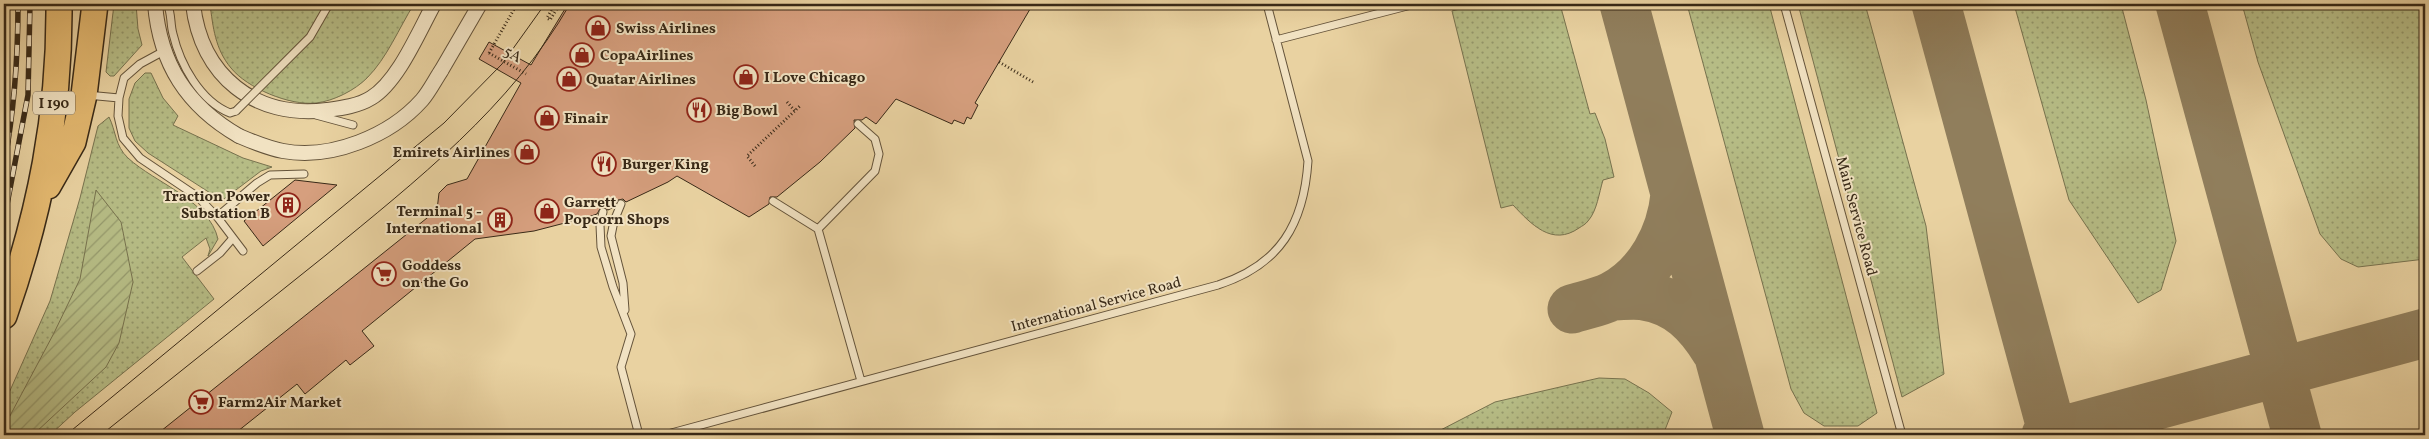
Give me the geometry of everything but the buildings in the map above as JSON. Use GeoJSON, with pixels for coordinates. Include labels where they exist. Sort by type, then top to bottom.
{"type":"FeatureCollection","features":[{"type":"Feature","properties":{"kind":"highway","name":"I 190"},"geometry":{"type":"LineString","coordinates":[[4,316],[39,201],[54,102],[59,4]]}},
{"type":"Feature","properties":{"kind":"highway"},"geometry":{"type":"LineString","coordinates":[[39,201],[73,142],[84,95],[95,4]]}},
{"type":"Feature","properties":{"kind":"street"},"geometry":{"type":"LineString","coordinates":[[155,4],[164,51],[182,87],[200,110],[214,122],[239,136],[284,151],[308,152],[341,147],[378,133],[401,118],[422,100],[480,4]]}},
{"type":"Feature","properties":{"kind":"street"},"geometry":{"type":"LineString","coordinates":[[193,4],[195,23],[202,42],[211,61],[228,81],[258,102],[276,108],[308,113],[348,108],[371,98],[398,69],[434,4]]}},
{"type":"Feature","properties":{"kind":"lane"},"geometry":{"type":"LineString","coordinates":[[167,4],[178,52],[189,75],[205,94],[224,111],[230,113],[236,111],[310,37],[329,4]]}},
{"type":"Feature","properties":{"kind":"lane","name":"International Service Road"},"geometry":{"type":"LineString","coordinates":[[664,435],[1218,285],[1241,278],[1272,256],[1294,226],[1307,182],[1308,161],[1267,4]]}},
{"type":"Feature","properties":{"kind":"lane"},"geometry":{"type":"LineString","coordinates":[[1276,40],[1415,4]]}},
{"type":"Feature","properties":{"kind":"lane","name":"Main Service Road"},"geometry":{"type":"LineString","coordinates":[[1784,4],[1902,435]]}},
{"type":"Feature","properties":{"kind":"lane"},"geometry":{"type":"LineString","coordinates":[[164,51],[140,64],[124,78],[119,98],[118,116],[123,138],[130,149],[140,158],[198,197],[217,217],[243,251]]}},
{"type":"Feature","properties":{"kind":"lane"},"geometry":{"type":"LineString","coordinates":[[84,95],[119,98]]}},
{"type":"Feature","properties":{"kind":"lane"},"geometry":{"type":"LineString","coordinates":[[308,113],[353,125]]}},
{"type":"Feature","properties":{"kind":"lane"},"geometry":{"type":"LineString","coordinates":[[818,229],[875,171],[878,154],[875,138],[858,124]]}},
{"type":"Feature","properties":{"kind":"lane"},"geometry":{"type":"LineString","coordinates":[[217,217],[257,183],[270,175],[304,174]]}},
{"type":"Feature","properties":{"kind":"lane"},"geometry":{"type":"LineString","coordinates":[[773,201],[818,229],[861,381]]}},
{"type":"Feature","properties":{"kind":"lane"},"geometry":{"type":"LineString","coordinates":[[621,204],[614,221],[611,236],[623,283],[626,315],[631,334],[621,367],[640,435]]}},
{"type":"Feature","properties":{"kind":"lane"},"geometry":{"type":"LineString","coordinates":[[602,212],[600,225],[601,247],[613,287],[626,315]]}},
{"type":"Feature","properties":{"kind":"lane"},"geometry":{"type":"LineString","coordinates":[[197,271],[220,253],[233,238]]}},
{"type":"Feature","properties":{"kind":"path","name":"5A"},"geometry":{"type":"LineString","coordinates":[[517,4],[489,52],[526,74]]}},
{"type":"Feature","properties":{"kind":"path"},"geometry":{"type":"LineString","coordinates":[[551,4],[556,6]]}},
{"type":"Feature","properties":{"kind":"path"},"geometry":{"type":"LineString","coordinates":[[999,62],[1033,82]]}},
{"type":"Feature","properties":{"kind":"path"},"geometry":{"type":"LineString","coordinates":[[787,102],[794,111]]}},
{"type":"Feature","properties":{"kind":"path"},"geometry":{"type":"LineString","coordinates":[[755,166],[747,156],[801,104]]}},
{"type":"Feature","properties":{"kind":"green space"},"geometry":{"type":"Polygon","coordinates":[[[114,4],[136,4],[138,29],[142,45],[114,76],[110,76],[106,72],[114,4]]]}},
{"type":"Feature","properties":{"kind":"green space"},"geometry":{"type":"Polygon","coordinates":[[[210,4],[414,4],[387,52],[367,78],[350,91],[337,97],[323,102],[306,103],[282,99],[258,89],[231,68],[218,45],[210,4]]]}},
{"type":"Feature","properties":{"kind":"green space"},"geometry":{"type":"Polygon","coordinates":[[[1479,4],[1560,4],[1590,114],[1595,113],[1605,139],[1614,177],[1603,180],[1596,207],[1587,222],[1569,233],[1551,234],[1535,226],[1513,205],[1501,208],[1452,11],[1479,4]]]}},
{"type":"Feature","properties":{"kind":"green space"},"geometry":{"type":"Polygon","coordinates":[[[1687,4],[1769,4],[1877,413],[1858,426],[1824,426],[1804,413],[1791,389],[1687,4]]]}},
{"type":"Feature","properties":{"kind":"green space"},"geometry":{"type":"Polygon","coordinates":[[[1798,4],[1865,4],[1926,226],[1944,374],[1902,397],[1798,4]]]}},
{"type":"Feature","properties":{"kind":"green space"},"geometry":{"type":"Polygon","coordinates":[[[2014,4],[2121,4],[2146,100],[2176,241],[2161,290],[2138,303],[2069,200],[2014,4]]]}},
{"type":"Feature","properties":{"kind":"green space"},"geometry":{"type":"Polygon","coordinates":[[[2242,4],[2425,4],[2425,259],[2358,267],[2341,259],[2320,234],[2258,62],[2242,4]]]}},
{"type":"Feature","properties":{"kind":"green space"},"geometry":{"type":"Polygon","coordinates":[[[145,73],[151,73],[163,98],[178,116],[173,125],[243,158],[272,167],[261,171],[224,199],[218,198],[148,153],[135,141],[129,128],[129,99],[135,83],[145,73]]]}},
{"type":"Feature","properties":{"kind":"green space"},"geometry":{"type":"Polygon","coordinates":[[[109,117],[118,143],[128,158],[193,203],[213,225],[218,239],[208,256],[210,249],[206,238],[182,257],[214,299],[75,412],[50,435],[4,435],[4,404],[50,301],[80,198],[98,126],[109,117]]]}},
{"type":"Feature","properties":{"kind":"green space"},"geometry":{"type":"Polygon","coordinates":[[[96,190],[121,222],[133,282],[119,343],[106,367],[35,433],[32,435],[4,435],[4,427],[54,333],[80,279],[96,190]]]}},
{"type":"Feature","properties":{"kind":"green space"},"geometry":{"type":"Polygon","coordinates":[[[1599,378],[1625,379],[1649,393],[1672,412],[1663,435],[1431,435],[1495,402],[1599,378]]]}},
{"type":"Feature","properties":{"kind":"taxiway"},"geometry":{"type":"LineString","coordinates":[[1624,4],[1740,435]]}},
{"type":"Feature","properties":{"kind":"taxiway"},"geometry":{"type":"LineString","coordinates":[[1936,4],[2053,435]]}},
{"type":"Feature","properties":{"kind":"taxiway"},"geometry":{"type":"LineString","coordinates":[[2180,4],[2297,435]]}},
{"type":"Feature","properties":{"kind":"taxiway"},"geometry":{"type":"LineString","coordinates":[[1572,309],[1612,296],[1625,288],[1648,266],[1669,225],[1675,195]]}},
{"type":"Feature","properties":{"kind":"taxiway"},"geometry":{"type":"LineString","coordinates":[[1612,296],[1640,295],[1656,299],[1677,308],[1695,323],[1716,351]]}},
{"type":"Feature","properties":{"kind":"taxiway"},"geometry":{"type":"LineString","coordinates":[[2046,435],[2425,333]]}},
{"type":"Feature","properties":{"kind":"tram line"},"geometry":{"type":"LineString","coordinates":[[66,435],[444,123],[502,64],[545,4]]}},
{"type":"Feature","properties":{"kind":"tram line"},"geometry":{"type":"LineString","coordinates":[[101,435],[326,255],[394,199],[460,140],[519,77],[546,42],[570,4]]}},
{"type":"Feature","properties":{"kind":"railway"},"geometry":{"type":"LineString","coordinates":[[4,165],[15,85],[18,4]]}},
{"type":"Feature","properties":{"kind":"railway"},"geometry":{"type":"LineString","coordinates":[[4,220],[28,95],[30,4]]}},
{"type":"Feature","properties":{"kind":"place","name":"Swiss Airlines"},"geometry":{"type":"Point","coordinates":[598,28]}},
{"type":"Feature","properties":{"kind":"place","name":"CopaAirlines"},"geometry":{"type":"Point","coordinates":[582,55]}},
{"type":"Feature","properties":{"kind":"place","name":"I Love Chicago"},"geometry":{"type":"Point","coordinates":[746,77]}},
{"type":"Feature","properties":{"kind":"place","name":"Quatar Airlines"},"geometry":{"type":"Point","coordinates":[569,79]}},
{"type":"Feature","properties":{"kind":"place","name":"Big Bowl"},"geometry":{"type":"Point","coordinates":[699,110]}},
{"type":"Feature","properties":{"kind":"place","name":"Finair"},"geometry":{"type":"Point","coordinates":[547,118]}},
{"type":"Feature","properties":{"kind":"place","name":"Emirets Airlines"},"geometry":{"type":"Point","coordinates":[527,152]}},
{"type":"Feature","properties":{"kind":"place","name":"Burger King"},"geometry":{"type":"Point","coordinates":[604,164]}},
{"type":"Feature","properties":{"kind":"place","name":"Traction Power Substation B"},"geometry":{"type":"Point","coordinates":[288,205]}},
{"type":"Feature","properties":{"kind":"place","name":"Garrett Popcorn Shops"},"geometry":{"type":"Point","coordinates":[547,211]}},
{"type":"Feature","properties":{"kind":"place","name":"Terminal 5 - International"},"geometry":{"type":"Point","coordinates":[500,220]}},
{"type":"Feature","properties":{"kind":"place","name":"Goddess on the Go"},"geometry":{"type":"Point","coordinates":[384,274]}},
{"type":"Feature","properties":{"kind":"place","name":"Farm2Air Market"},"geometry":{"type":"Point","coordinates":[201,402]}}]}
